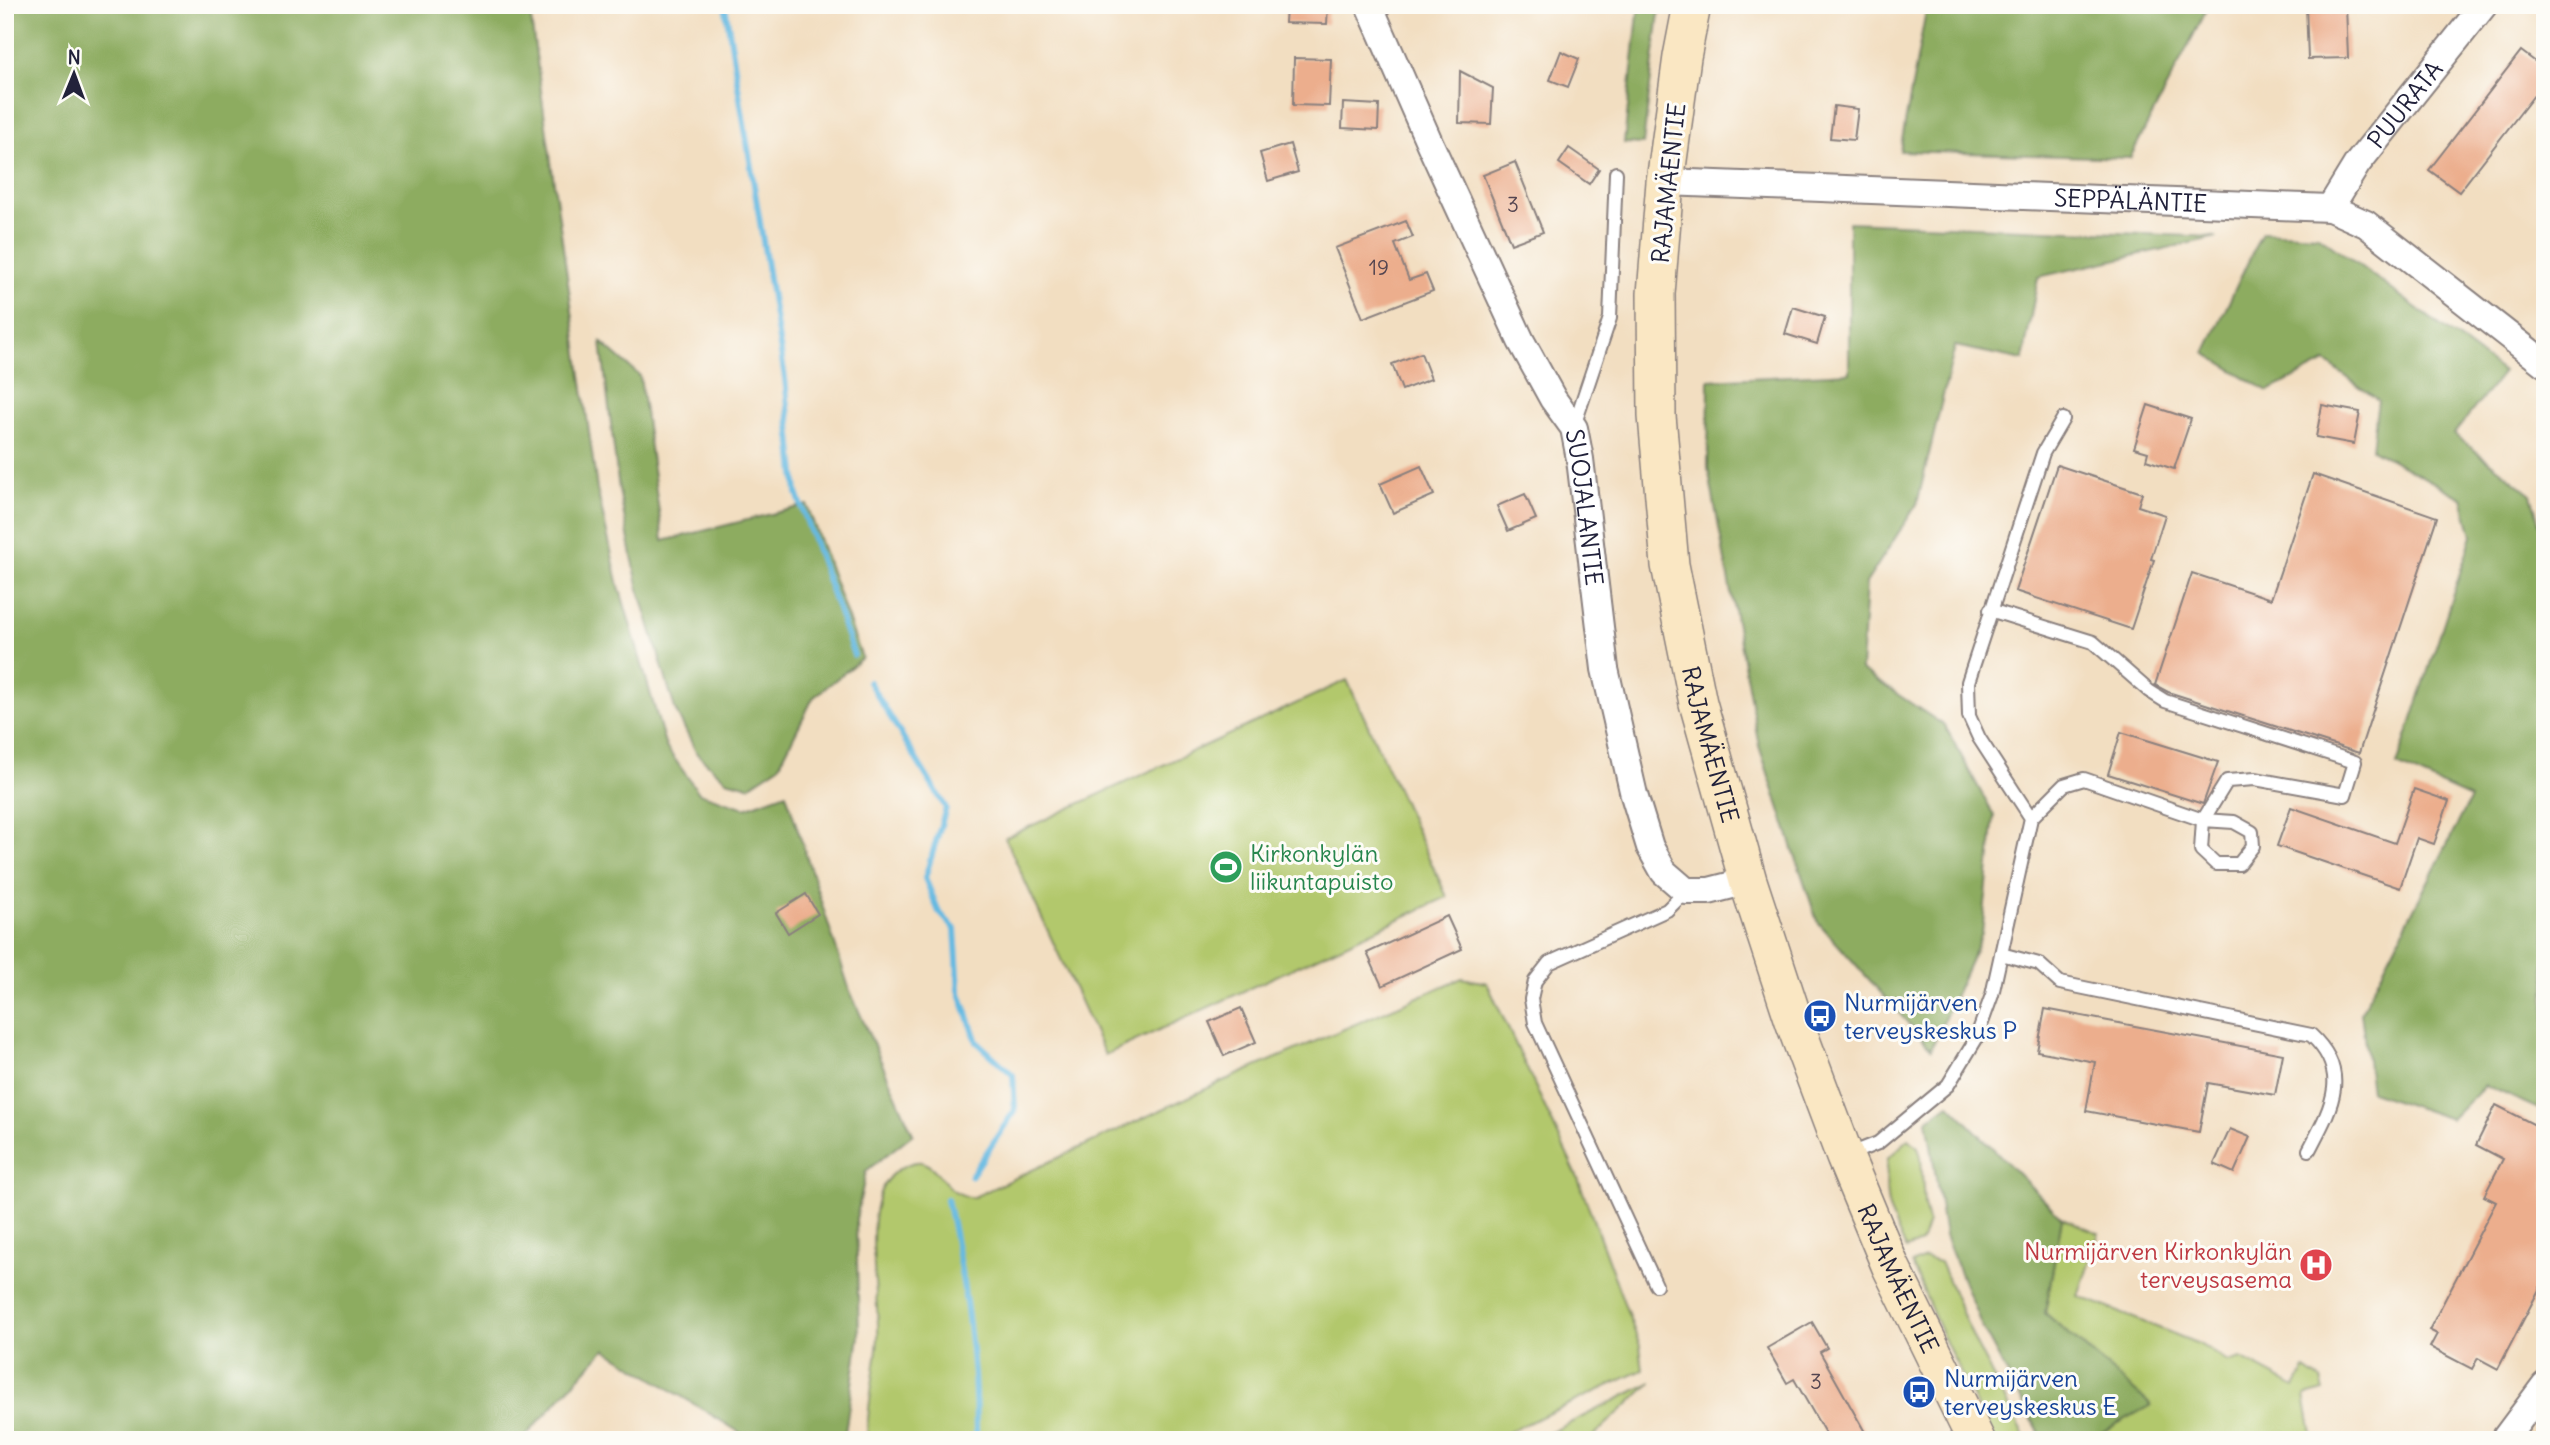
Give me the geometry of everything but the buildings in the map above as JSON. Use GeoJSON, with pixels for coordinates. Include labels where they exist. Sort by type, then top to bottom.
{"type":"FeatureCollection","features":[{"type":"Feature","properties":{"kind":"main road","name":"RAJAMÄENTIE"},"geometry":{"type":"LineString","coordinates":[[1692,5],[1665,182],[1656,294],[1657,403],[1670,565],[1698,703],[1748,881],[1795,1024],[1844,1157],[1890,1265],[1976,1440]]}},
{"type":"Feature","properties":{"kind":"street","name":"SUOJALANTIE"},"geometry":{"type":"LineString","coordinates":[[1370,5],[1430,144],[1521,341],[1553,399],[1573,428],[1580,459],[1605,669],[1634,795],[1650,847],[1664,872],[1686,891]]}},
{"type":"Feature","properties":{"kind":"street","name":"PUURATA"},"geometry":{"type":"LineString","coordinates":[[2330,208],[2357,164],[2484,5]]}},
{"type":"Feature","properties":{"kind":"street","name":"SEPPÄLÄNTIE"},"geometry":{"type":"LineString","coordinates":[[1665,182],[2330,208],[2366,224],[2545,364]]}},
{"type":"Feature","properties":{"kind":"street"},"geometry":{"type":"LineString","coordinates":[[1686,891],[1709,891],[1748,881]]}},
{"type":"Feature","properties":{"kind":"street"},"geometry":{"type":"LineString","coordinates":[[2504,1440],[2545,1385]]}},
{"type":"Feature","properties":{"kind":"lane"},"geometry":{"type":"LineString","coordinates":[[1573,428],[1610,318],[1616,173]]}},
{"type":"Feature","properties":{"kind":"lane"},"geometry":{"type":"LineString","coordinates":[[2031,818],[1979,738],[1969,716],[1968,682],[2043,453],[2063,419]]}},
{"type":"Feature","properties":{"kind":"lane"},"geometry":{"type":"LineString","coordinates":[[1844,1157],[1878,1143],[1948,1085],[1976,1039],[1992,995],[2031,818],[2064,785],[2084,779],[2203,820],[2234,822],[2252,832],[2253,846],[2239,864],[2216,864],[2201,850],[2203,820],[2227,781],[2255,779],[2344,795],[2356,762],[2165,701],[2149,691],[2094,642],[1990,610]]}},
{"type":"Feature","properties":{"kind":"lane"},"geometry":{"type":"LineString","coordinates":[[1656,1284],[1535,1023],[1531,999],[1535,981],[1549,963],[1667,910],[1686,891]]}},
{"type":"Feature","properties":{"kind":"lane"},"geometry":{"type":"LineString","coordinates":[[2001,954],[2039,964],[2060,983],[2311,1035],[2326,1049],[2335,1070],[2326,1117],[2309,1150]]}},
{"type":"Feature","properties":{"kind":"green space"},"geometry":{"type":"Polygon","coordinates":[[[5,5],[529,5],[597,489],[619,586],[666,747],[699,793],[745,808],[786,793],[850,991],[913,1134],[866,1171],[856,1220],[859,1336],[844,1440],[752,1440],[605,1349],[522,1440],[5,1440],[5,5]]]}},
{"type":"Feature","properties":{"kind":"green space"},"geometry":{"type":"Polygon","coordinates":[[[1639,5],[1660,5],[1643,144],[1624,143],[1639,5]]]}},
{"type":"Feature","properties":{"kind":"green space"},"geometry":{"type":"Polygon","coordinates":[[[1927,5],[2209,5],[2130,158],[1900,151],[1927,5]]]}},
{"type":"Feature","properties":{"kind":"green space"},"geometry":{"type":"Polygon","coordinates":[[[1849,222],[2217,237],[2038,277],[2023,360],[1955,346],[1917,504],[1866,583],[1861,670],[1945,726],[1994,816],[1982,934],[1931,1049],[1817,921],[1759,746],[1708,468],[1709,380],[1849,373],[1849,222]]]}},
{"type":"Feature","properties":{"kind":"green space"},"geometry":{"type":"Polygon","coordinates":[[[2262,232],[2318,235],[2503,372],[2454,434],[2531,494],[2545,546],[2545,1112],[2485,1085],[2451,1119],[2371,1092],[2361,1012],[2471,798],[2397,765],[2472,536],[2462,498],[2372,449],[2378,400],[2326,362],[2268,391],[2205,353],[2262,232]]]}},
{"type":"Feature","properties":{"kind":"green space"},"geometry":{"type":"Polygon","coordinates":[[[601,342],[640,376],[663,541],[807,505],[862,658],[813,698],[779,766],[749,786],[726,780],[697,754],[675,709],[638,586],[619,490],[601,342]]]}},
{"type":"Feature","properties":{"kind":"green space","name":"Kirkonkylän liikuntapuisto"},"geometry":{"type":"Polygon","coordinates":[[[1347,680],[1447,897],[1105,1055],[1005,838],[1347,680]]]}},
{"type":"Feature","properties":{"kind":"green space"},"geometry":{"type":"Polygon","coordinates":[[[1462,978],[1487,983],[1577,1176],[1640,1346],[1643,1370],[1491,1440],[867,1440],[878,1339],[874,1221],[878,1199],[887,1180],[901,1168],[916,1162],[926,1164],[953,1190],[972,1198],[1221,1082],[1462,978]]]}},
{"type":"Feature","properties":{"kind":"green space"},"geometry":{"type":"Polygon","coordinates":[[[1949,1104],[2062,1218],[2045,1313],[2151,1405],[2097,1435],[2096,1440],[2043,1440],[1982,1327],[1945,1236],[1927,1120],[1949,1104]]]}},
{"type":"Feature","properties":{"kind":"green space"},"geometry":{"type":"Polygon","coordinates":[[[1909,1139],[1918,1147],[1921,1157],[1928,1222],[1921,1243],[1906,1249],[1891,1215],[1886,1185],[1888,1158],[1909,1139]]]}},
{"type":"Feature","properties":{"kind":"green space"},"geometry":{"type":"Polygon","coordinates":[[[2062,1218],[2099,1233],[2078,1296],[2199,1344],[2228,1362],[2241,1358],[2295,1387],[2305,1369],[2321,1380],[2324,1391],[2305,1396],[2313,1440],[2096,1440],[2097,1435],[2150,1405],[2045,1313],[2062,1218]]]}},
{"type":"Feature","properties":{"kind":"green space"},"geometry":{"type":"Polygon","coordinates":[[[1924,1258],[1940,1262],[1975,1342],[2026,1440],[1995,1440],[1987,1428],[1912,1264],[1924,1258]]]}},
{"type":"Feature","properties":{"kind":"green space"},"geometry":{"type":"Polygon","coordinates":[[[1652,1382],[1589,1440],[1536,1440],[1652,1382]]]}},
{"type":"Feature","properties":{"kind":"waterway"},"geometry":{"type":"LineString","coordinates":[[725,5],[785,378],[797,493],[854,655]]}},
{"type":"Feature","properties":{"kind":"waterway"},"geometry":{"type":"LineString","coordinates":[[869,682],[946,808],[925,878],[939,912],[955,929],[959,990],[977,1042],[1013,1075],[1015,1110],[971,1176]]}},
{"type":"Feature","properties":{"kind":"waterway"},"geometry":{"type":"LineString","coordinates":[[947,1199],[968,1318],[976,1440]]}},
{"type":"Feature","properties":{"kind":"place","name":"Kirkonkylän liikuntapuisto"},"geometry":{"type":"Point","coordinates":[1226,867]}},
{"type":"Feature","properties":{"kind":"place","name":"Nurmijärven terveyskeskus P"},"geometry":{"type":"Point","coordinates":[1820,1016]}},
{"type":"Feature","properties":{"kind":"place","name":"Nurmijärven Kirkonkylän terveysasema"},"geometry":{"type":"Point","coordinates":[2316,1265]}},
{"type":"Feature","properties":{"kind":"place","name":"Nurmijärven terveyskeskus E"},"geometry":{"type":"Point","coordinates":[1919,1392]}}]}
